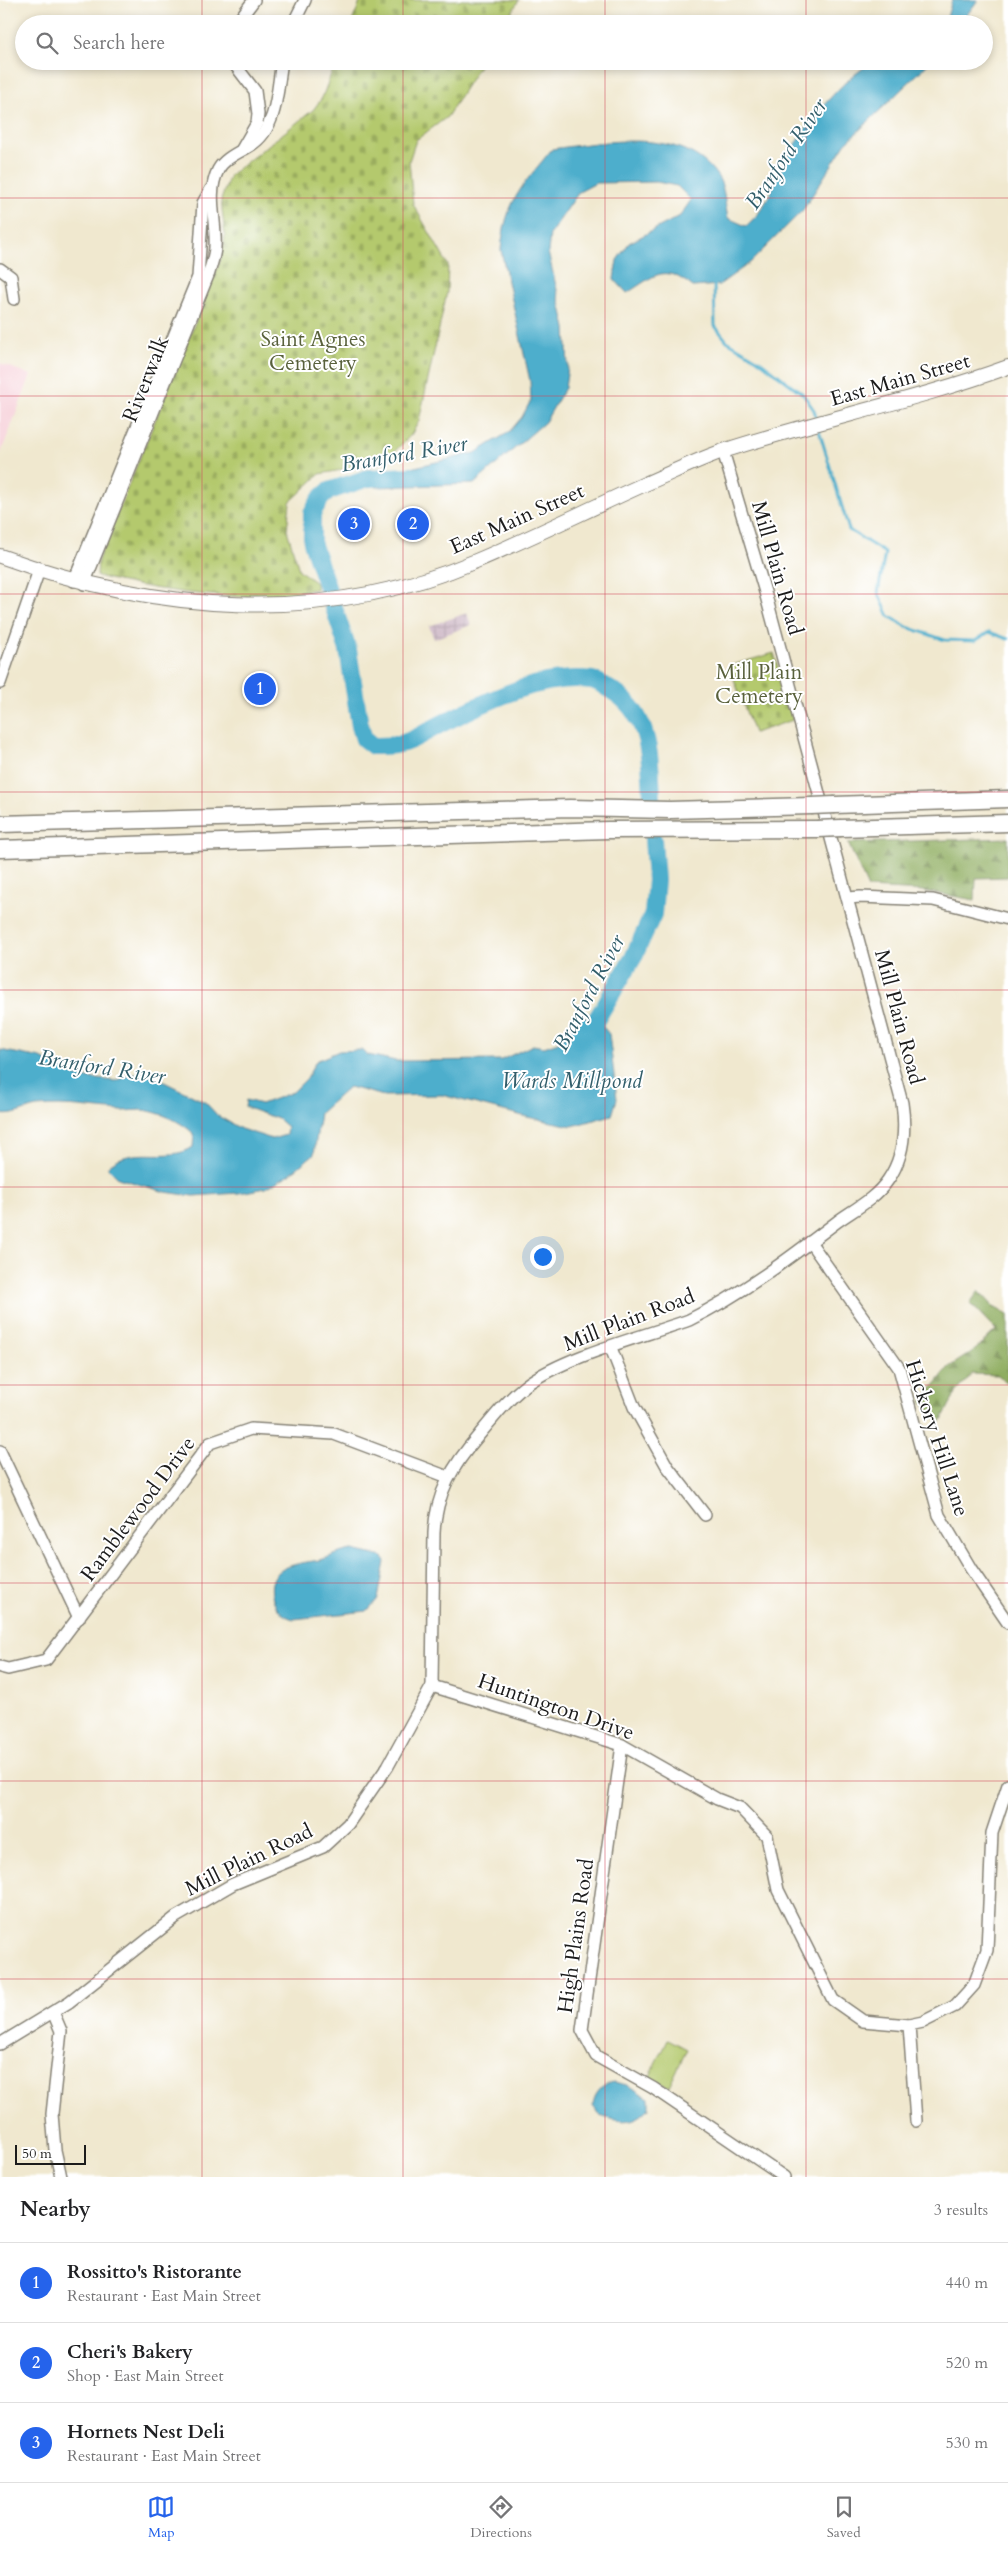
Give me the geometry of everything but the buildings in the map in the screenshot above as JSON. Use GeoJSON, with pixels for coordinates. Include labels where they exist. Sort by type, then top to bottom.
{"type":"FeatureCollection","features":[{"type":"Feature","properties":{"kind":"highway"},"geometry":{"type":"LineString","coordinates":[[0,824],[570,808],[670,810],[1008,799]]}},
{"type":"Feature","properties":{"kind":"highway"},"geometry":{"type":"LineString","coordinates":[[0,849],[608,830],[817,829],[1008,823]]}},
{"type":"Feature","properties":{"kind":"main road","name":"East Main Street"},"geometry":{"type":"LineString","coordinates":[[0,556],[79,582],[152,598],[243,605],[308,602],[349,596],[425,579],[475,562],[723,451],[957,386],[1008,367]]}},
{"type":"Feature","properties":{"kind":"street"},"geometry":{"type":"LineString","coordinates":[[243,15],[254,0]]}},
{"type":"Feature","properties":{"kind":"street"},"geometry":{"type":"LineString","coordinates":[[298,15],[305,0]]}},
{"type":"Feature","properties":{"kind":"street","name":"Riverwalk"},"geometry":{"type":"LineString","coordinates":[[239,70],[255,90],[258,114],[257,124],[241,150]]}},
{"type":"Feature","properties":{"kind":"street","name":"Riverwalk"},"geometry":{"type":"LineString","coordinates":[[79,582],[209,273],[215,247],[212,196],[218,170],[233,155],[265,134],[272,116],[280,70]]}},
{"type":"Feature","properties":{"kind":"street","name":"Riverwalk"},"geometry":{"type":"LineString","coordinates":[[79,582],[198,277],[203,203],[215,183]]}},
{"type":"Feature","properties":{"kind":"street"},"geometry":{"type":"LineString","coordinates":[[0,269],[11,277],[14,298]]}},
{"type":"Feature","properties":{"kind":"street","name":"Mill Plain Road"},"geometry":{"type":"LineString","coordinates":[[0,2044],[69,2002],[176,1917],[233,1884],[323,1847],[348,1824],[388,1766],[432,1686],[435,1512],[448,1477],[471,1444],[525,1386],[553,1369],[689,1320],[708,1311],[810,1242],[877,1192],[895,1168],[905,1128],[902,1103],[849,898],[765,592],[723,451]]}},
{"type":"Feature","properties":{"kind":"street"},"geometry":{"type":"LineString","coordinates":[[0,683],[39,570]]}},
{"type":"Feature","properties":{"kind":"street"},"geometry":{"type":"LineString","coordinates":[[849,898],[860,896],[932,900],[1008,919]]}},
{"type":"Feature","properties":{"kind":"street","name":"Hickory Hill Lane"},"geometry":{"type":"LineString","coordinates":[[810,1242],[899,1368],[939,1515],[971,1569],[1008,1623]]}},
{"type":"Feature","properties":{"kind":"street"},"geometry":{"type":"LineString","coordinates":[[611,1348],[634,1406],[667,1466],[705,1515]]}},
{"type":"Feature","properties":{"kind":"street","name":"Ramblewood Drive"},"geometry":{"type":"LineString","coordinates":[[0,1668],[8,1669],[46,1660],[210,1443],[251,1429],[334,1434],[448,1477]]}},
{"type":"Feature","properties":{"kind":"street"},"geometry":{"type":"LineString","coordinates":[[0,1451],[79,1618]]}},
{"type":"Feature","properties":{"kind":"street","name":"Huntington Drive"},"geometry":{"type":"LineString","coordinates":[[432,1686],[622,1746],[717,1799],[740,1808],[767,1836],[778,1890],[834,2000],[863,2021],[909,2025]]}},
{"type":"Feature","properties":{"kind":"street","name":"High Plains Road"},"geometry":{"type":"LineString","coordinates":[[622,1746],[582,2030],[596,2056],[652,2088],[784,2177]]}},
{"type":"Feature","properties":{"kind":"street"},"geometry":{"type":"LineString","coordinates":[[916,2121],[909,2025],[930,2019],[955,2006],[974,1985],[987,1950],[992,1833],[1008,1784]]}},
{"type":"Feature","properties":{"kind":"street"},"geometry":{"type":"LineString","coordinates":[[53,2012],[62,2031],[52,2114],[55,2150],[61,2177]]}},
{"type":"Feature","properties":{"kind":"shaded area"},"geometry":{"type":"Polygon","coordinates":[[[0,363],[31,375],[0,455],[0,363]]]}},
{"type":"Feature","properties":{"kind":"shaded area"},"geometry":{"type":"Polygon","coordinates":[[[467,613],[471,625],[434,639],[429,626],[467,613]]]}},
{"type":"Feature","properties":{"kind":"green space"},"geometry":{"type":"Polygon","coordinates":[[[361,0],[519,0],[510,15],[355,15],[361,0]]]}},
{"type":"Feature","properties":{"kind":"green space","name":"Saint Agnes Cemetery"},"geometry":{"type":"Polygon","coordinates":[[[333,70],[476,70],[447,117],[416,140],[409,161],[413,204],[448,265],[447,292],[419,421],[411,435],[384,462],[320,474],[290,502],[287,530],[299,570],[316,583],[316,589],[273,596],[224,596],[160,589],[97,576],[98,560],[220,262],[225,236],[221,200],[230,175],[313,110],[322,98],[333,70]]]}},
{"type":"Feature","properties":{"kind":"green space","name":"Mill Plain Cemetery"},"geometry":{"type":"Polygon","coordinates":[[[774,653],[793,720],[754,733],[729,666],[774,653]]]}},
{"type":"Feature","properties":{"kind":"green space"},"geometry":{"type":"Polygon","coordinates":[[[1008,838],[1008,877],[976,878],[975,900],[923,891],[868,888],[848,843],[1008,838]]]}},
{"type":"Feature","properties":{"kind":"green space"},"geometry":{"type":"Polygon","coordinates":[[[979,1291],[994,1307],[1008,1315],[1008,1384],[998,1375],[972,1374],[956,1393],[940,1423],[922,1401],[949,1367],[975,1350],[996,1330],[970,1303],[979,1291]]]}},
{"type":"Feature","properties":{"kind":"green space"},"geometry":{"type":"Polygon","coordinates":[[[668,2039],[687,2049],[669,2087],[649,2078],[668,2039]]]}},
{"type":"Feature","properties":{"kind":"water"},"geometry":{"type":"Polygon","coordinates":[[[952,0],[978,0],[967,15],[948,15],[952,0]]]}},
{"type":"Feature","properties":{"kind":"water"},"geometry":{"type":"Polygon","coordinates":[[[861,70],[922,70],[845,144],[803,210],[751,262],[719,285],[693,287],[674,275],[660,274],[627,293],[614,279],[617,260],[629,243],[680,216],[691,200],[677,186],[657,182],[596,183],[579,192],[550,234],[548,252],[566,328],[568,367],[565,388],[545,422],[474,484],[376,487],[393,472],[475,453],[509,432],[522,417],[531,400],[530,381],[501,250],[503,233],[511,206],[524,184],[552,149],[594,143],[641,141],[664,144],[685,150],[703,161],[718,177],[723,191],[728,218],[746,226],[765,203],[785,161],[802,134],[824,105],[849,79],[861,70]]]}},
{"type":"Feature","properties":{"kind":"water","name":"Wards Millpond"},"geometry":{"type":"Polygon","coordinates":[[[577,1014],[599,1022],[609,1034],[617,1099],[612,1115],[572,1126],[527,1117],[442,1095],[384,1096],[349,1087],[320,1113],[314,1154],[290,1174],[266,1188],[239,1193],[193,1196],[165,1192],[118,1178],[107,1167],[127,1156],[173,1154],[193,1147],[194,1134],[177,1121],[163,1115],[142,1110],[122,1111],[60,1106],[37,1107],[14,1114],[0,1114],[0,1050],[41,1058],[78,1077],[116,1081],[130,1075],[146,1073],[205,1102],[218,1116],[241,1129],[272,1139],[286,1135],[287,1127],[278,1119],[245,1107],[246,1100],[261,1104],[293,1092],[307,1078],[316,1061],[339,1051],[361,1050],[368,1055],[396,1061],[501,1060],[533,1045],[544,1047],[558,1042],[569,1033],[577,1014]]]}},
{"type":"Feature","properties":{"kind":"water"},"geometry":{"type":"Polygon","coordinates":[[[353,1550],[383,1557],[385,1562],[378,1599],[367,1611],[294,1619],[287,1617],[278,1610],[274,1603],[271,1588],[277,1573],[292,1565],[320,1560],[353,1550]]]}},
{"type":"Feature","properties":{"kind":"water"},"geometry":{"type":"Polygon","coordinates":[[[614,2082],[627,2085],[649,2098],[649,2108],[638,2117],[626,2121],[600,2116],[593,2105],[595,2097],[602,2087],[614,2082]]]}},
{"type":"Feature","properties":{"kind":"waterway"},"geometry":{"type":"LineString","coordinates":[[714,282],[715,326],[727,341],[757,359],[803,394],[814,410],[817,421]]}},
{"type":"Feature","properties":{"kind":"waterway"},"geometry":{"type":"LineString","coordinates":[[818,427],[849,530],[885,553],[878,592],[889,616],[907,627],[945,640],[975,641],[989,632],[1008,639]]}},
{"type":"Feature","properties":{"kind":"waterway","name":"Branford River"},"geometry":{"type":"LineString","coordinates":[[411,476],[368,478],[329,491],[321,498],[312,513],[312,542],[348,650],[360,726],[364,739],[373,746],[396,745],[413,740],[447,721],[517,690],[555,680],[592,680],[623,699],[641,723],[649,752],[652,799]]}},
{"type":"Feature","properties":{"kind":"waterway","name":"Branford River"},"geometry":{"type":"LineString","coordinates":[[589,1044],[596,1020],[633,958],[653,914],[656,880],[653,839]]}},
{"type":"Feature","properties":{"kind":"place","name":"Hornets Nest Deli"},"geometry":{"type":"Point","coordinates":[354,524]}},
{"type":"Feature","properties":{"kind":"place","name":"Cheri's Bakery"},"geometry":{"type":"Point","coordinates":[413,524]}},
{"type":"Feature","properties":{"kind":"place","name":"Rossitto's Ristorante"},"geometry":{"type":"Point","coordinates":[260,689]}}]}
